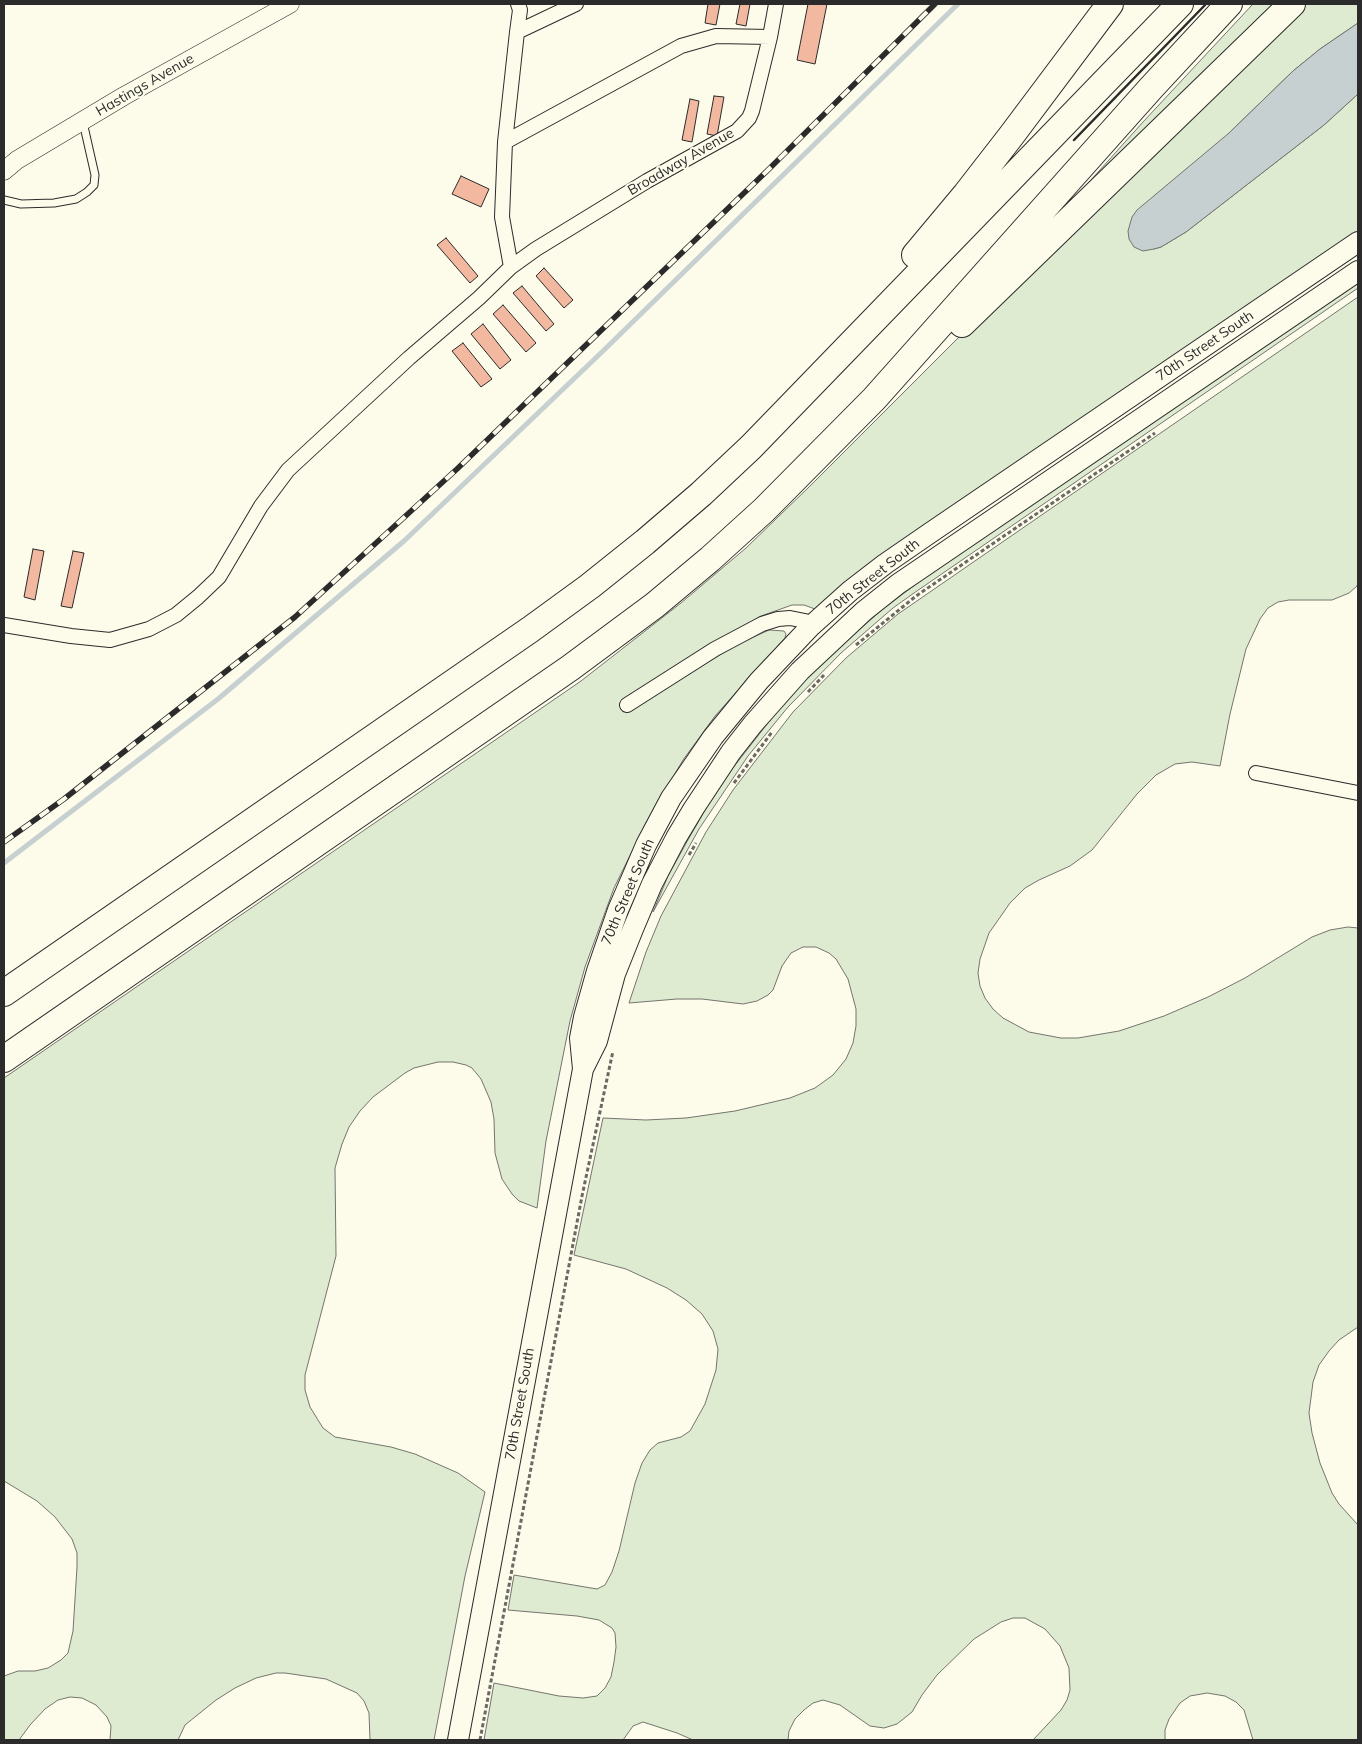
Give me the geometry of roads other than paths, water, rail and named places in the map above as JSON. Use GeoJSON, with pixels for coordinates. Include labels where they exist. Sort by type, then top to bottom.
{"type":"FeatureCollection","features":[{"type":"Feature","properties":{"kind":"highway"},"geometry":{"type":"LineString","coordinates":[[751,447],[966,194],[1110,4]]}},
{"type":"Feature","properties":{"kind":"highway"},"geometry":{"type":"LineString","coordinates":[[4,993],[560,609],[645,542],[701,494],[751,447],[1180,4]]}},
{"type":"Feature","properties":{"kind":"highway"},"geometry":{"type":"LineString","coordinates":[[4,1059],[489,725],[628,626],[710,559],[764,510],[874,399],[1151,88],[1229,4]]}},
{"type":"Feature","properties":{"kind":"highway"},"geometry":{"type":"LineString","coordinates":[[874,399],[930,356],[1292,4]]}},
{"type":"Feature","properties":{"kind":"main road","name":"70th Street South"},"geometry":{"type":"LineString","coordinates":[[583,1069],[580,1038],[597,971],[624,893],[671,798],[713,737],[758,681],[810,626],[885,564],[1358,242]]}},
{"type":"Feature","properties":{"kind":"main road","name":"70th Street South"},"geometry":{"type":"LineString","coordinates":[[458,1740],[583,1069],[597,1041],[615,974],[632,929],[652,884],[694,808],[731,752],[753,724],[800,671],[864,611],[898,584],[1358,271]]}},
{"type":"Feature","properties":{"kind":"street","name":"Hastings Avenue"},"geometry":{"type":"LineString","coordinates":[[4,171],[17,160],[124,96],[290,4]]}},
{"type":"Feature","properties":{"kind":"street"},"geometry":{"type":"LineString","coordinates":[[511,267],[502,217],[505,142],[520,10],[518,4]]}},
{"type":"Feature","properties":{"kind":"street"},"geometry":{"type":"LineString","coordinates":[[517,32],[576,4]]}},
{"type":"Feature","properties":{"kind":"street","name":"Broadway Avenue"},"geometry":{"type":"LineString","coordinates":[[4,625],[71,636],[110,640],[149,629],[176,615],[219,577],[261,506],[288,470],[511,267],[536,249],[647,181],[737,130],[749,118],[770,37],[776,4]]}},
{"type":"Feature","properties":{"kind":"street"},"geometry":{"type":"LineString","coordinates":[[505,142],[681,46],[716,36],[770,37]]}},
{"type":"Feature","properties":{"kind":"street"},"geometry":{"type":"LineString","coordinates":[[627,705],[716,649],[762,624],[778,619],[790,618],[800,619],[810,626]]}},
{"type":"Feature","properties":{"kind":"street"},"geometry":{"type":"LineString","coordinates":[[1256,773],[1358,793]]}},
{"type":"Feature","properties":{"kind":"lane"},"geometry":{"type":"LineString","coordinates":[[4,200],[21,204],[54,203],[76,199],[94,185],[96,175],[82,121]]}},
{"type":"Feature","properties":{"kind":"waterway"},"geometry":{"type":"LineString","coordinates":[[4,863],[218,699],[404,541],[603,351],[958,4]]}},
{"type":"Feature","properties":{"kind":"railway"},"geometry":{"type":"LineString","coordinates":[[4,842],[64,799],[295,617],[457,469],[769,169],[935,4]]}}]}
